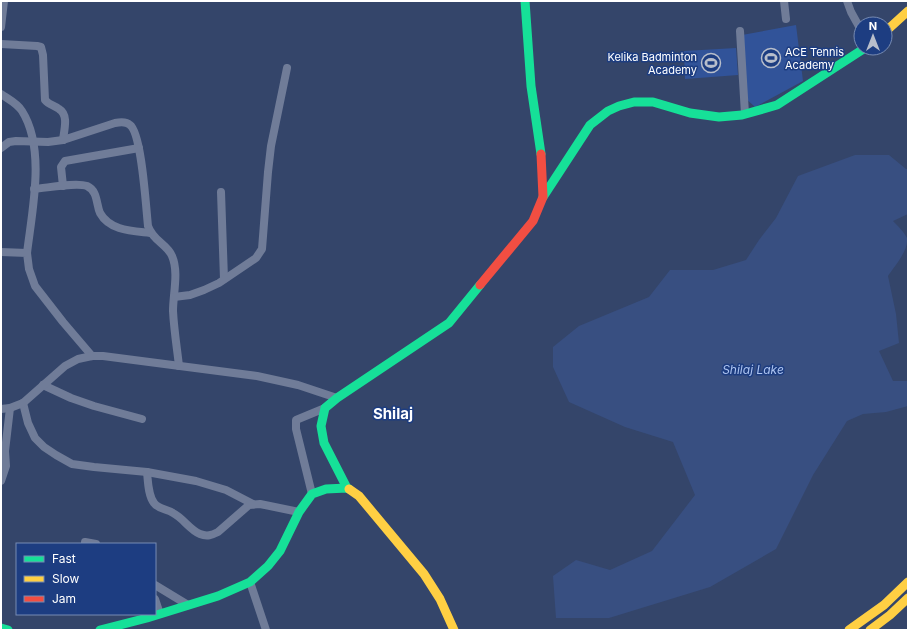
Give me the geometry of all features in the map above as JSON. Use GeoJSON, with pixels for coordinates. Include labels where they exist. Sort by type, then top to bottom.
{"type":"FeatureCollection","features":[{"type":"Feature","properties":{"kind":"street"},"geometry":{"type":"LineString","coordinates":[[1,27],[4,1]]}},
{"type":"Feature","properties":{"kind":"street"},"geometry":{"type":"LineString","coordinates":[[525,1],[531,86],[542,165],[543,197]]}},
{"type":"Feature","properties":{"kind":"street"},"geometry":{"type":"LineString","coordinates":[[784,1],[786,19]]}},
{"type":"Feature","properties":{"kind":"street"},"geometry":{"type":"LineString","coordinates":[[847,1],[853,17]]}},
{"type":"Feature","properties":{"kind":"street"},"geometry":{"type":"LineString","coordinates":[[893,25],[908,11]]}},
{"type":"Feature","properties":{"kind":"street"},"geometry":{"type":"LineString","coordinates":[[740,31],[745,114]]}},
{"type":"Feature","properties":{"kind":"street"},"geometry":{"type":"LineString","coordinates":[[1,44],[41,47],[43,55],[45,100],[47,103],[63,112],[65,125],[63,140]]}},
{"type":"Feature","properties":{"kind":"street"},"geometry":{"type":"LineString","coordinates":[[312,494],[296,429],[296,420],[325,408],[337,398],[448,323],[534,221],[543,197],[590,125],[608,111],[634,102],[653,102],[690,113],[719,117],[745,114],[777,105],[853,56]]}},
{"type":"Feature","properties":{"kind":"street"},"geometry":{"type":"LineString","coordinates":[[174,297],[190,295],[204,290],[256,258],[262,249],[264,241],[271,146],[287,68]]}},
{"type":"Feature","properties":{"kind":"street"},"geometry":{"type":"LineString","coordinates":[[1,94],[13,101],[21,110],[28,122],[33,142],[36,162],[27,253],[29,269],[35,286],[62,322],[92,356]]}},
{"type":"Feature","properties":{"kind":"street"},"geometry":{"type":"LineString","coordinates":[[1,148],[9,142],[48,142],[63,140],[102,126],[123,122],[130,125],[133,129],[138,148],[150,233],[156,240],[165,246],[172,255],[175,265],[173,312],[179,366]]}},
{"type":"Feature","properties":{"kind":"street"},"geometry":{"type":"LineString","coordinates":[[63,186],[62,167],[65,161],[138,148]]}},
{"type":"Feature","properties":{"kind":"street"},"geometry":{"type":"LineString","coordinates":[[34,189],[77,185],[91,188],[95,195],[100,213],[108,222],[119,228],[150,233]]}},
{"type":"Feature","properties":{"kind":"street"},"geometry":{"type":"LineString","coordinates":[[221,192],[224,279]]}},
{"type":"Feature","properties":{"kind":"street"},"geometry":{"type":"LineString","coordinates":[[1,251],[27,253]]}},
{"type":"Feature","properties":{"kind":"street"},"geometry":{"type":"LineString","coordinates":[[1,409],[10,408],[23,403],[65,366],[78,359],[92,356],[103,356],[257,376],[298,385],[337,398]]}},
{"type":"Feature","properties":{"kind":"street"},"geometry":{"type":"LineString","coordinates":[[44,385],[77,400],[142,419]]}},
{"type":"Feature","properties":{"kind":"street"},"geometry":{"type":"LineString","coordinates":[[23,403],[28,423],[35,438],[56,456],[72,464],[147,472],[196,481],[213,485],[253,504],[299,512]]}},
{"type":"Feature","properties":{"kind":"street"},"geometry":{"type":"LineString","coordinates":[[1,481],[6,466],[5,451],[10,408]]}},
{"type":"Feature","properties":{"kind":"street"},"geometry":{"type":"LineString","coordinates":[[325,408],[321,426],[324,443],[347,488],[359,496],[424,574],[440,599],[454,630]]}},
{"type":"Feature","properties":{"kind":"street"},"geometry":{"type":"LineString","coordinates":[[147,472],[152,501],[156,505],[182,518],[196,533],[201,535],[212,535],[218,532],[244,508],[253,504]]}},
{"type":"Feature","properties":{"kind":"street"},"geometry":{"type":"LineString","coordinates":[[100,630],[160,614],[218,596],[250,582],[268,566],[280,551],[299,512],[312,494],[326,489],[347,488]]}},
{"type":"Feature","properties":{"kind":"street"},"geometry":{"type":"LineString","coordinates":[[85,542],[90,543]]}},
{"type":"Feature","properties":{"kind":"street"},"geometry":{"type":"LineString","coordinates":[[250,582],[266,630]]}},
{"type":"Feature","properties":{"kind":"street"},"geometry":{"type":"LineString","coordinates":[[849,630],[884,605],[908,582]]}},
{"type":"Feature","properties":{"kind":"street"},"geometry":{"type":"LineString","coordinates":[[156,586],[188,605]]}},
{"type":"Feature","properties":{"kind":"street"},"geometry":{"type":"LineString","coordinates":[[870,630],[890,615],[908,598]]}},
{"type":"Feature","properties":{"kind":"street"},"geometry":{"type":"LineString","coordinates":[[156,602],[160,614]]}},
{"type":"Feature","properties":{"kind":"street"},"geometry":{"type":"LineString","coordinates":[[1,628],[8,630]]}},
{"type":"Feature","properties":{"kind":"shaded area","name":"ACE Tennis Academy"},"geometry":{"type":"Polygon","coordinates":[[[796,25],[803,81],[755,107],[743,96],[742,35],[796,25]]]}},
{"type":"Feature","properties":{"kind":"shaded area","name":"Kelika Badminton Academy"},"geometry":{"type":"Polygon","coordinates":[[[736,48],[738,75],[685,79],[684,51],[736,48]]]}},
{"type":"Feature","properties":{"kind":"water","name":"Shilaj Lake"},"geometry":{"type":"Polygon","coordinates":[[[855,155],[889,155],[908,169],[908,214],[893,221],[906,236],[907,243],[906,248],[888,276],[896,314],[899,343],[879,351],[893,381],[908,381],[908,406],[886,412],[863,414],[847,421],[813,475],[776,549],[710,587],[609,618],[556,618],[553,576],[576,560],[610,570],[652,551],[695,495],[673,442],[625,427],[569,402],[553,367],[553,347],[579,326],[649,297],[670,270],[713,270],[746,260],[776,218],[798,176],[855,155]]]}},
{"type":"Feature","properties":{"kind":"traffic: fast"},"geometry":{"type":"LineString","coordinates":[[525,1],[531,86],[541,154]]}},
{"type":"Feature","properties":{"kind":"traffic: fast"},"geometry":{"type":"LineString","coordinates":[[543,197],[590,125],[608,111],[634,102],[653,102],[690,113],[719,117],[742,115],[777,105],[853,56]]}},
{"type":"Feature","properties":{"kind":"traffic: fast"},"geometry":{"type":"LineString","coordinates":[[347,488],[324,443],[321,426],[325,408],[337,398],[449,323],[480,285]]}},
{"type":"Feature","properties":{"kind":"traffic: fast"},"geometry":{"type":"LineString","coordinates":[[100,630],[147,618],[218,596],[250,582],[268,566],[280,551],[299,512],[312,494],[326,489],[349,489]]}},
{"type":"Feature","properties":{"kind":"traffic: fast"},"geometry":{"type":"LineString","coordinates":[[1,628],[8,630]]}},
{"type":"Feature","properties":{"kind":"traffic: slow"},"geometry":{"type":"LineString","coordinates":[[893,25],[908,11]]}},
{"type":"Feature","properties":{"kind":"traffic: slow"},"geometry":{"type":"LineString","coordinates":[[349,489],[359,496],[424,574],[440,599],[454,630]]}},
{"type":"Feature","properties":{"kind":"traffic: slow"},"geometry":{"type":"LineString","coordinates":[[849,630],[884,605],[908,582]]}},
{"type":"Feature","properties":{"kind":"traffic: slow"},"geometry":{"type":"LineString","coordinates":[[870,630],[890,615],[908,598]]}},
{"type":"Feature","properties":{"kind":"traffic: jam"},"geometry":{"type":"LineString","coordinates":[[480,285],[533,221],[543,197],[541,154]]}},
{"type":"Feature","properties":{"kind":"place","name":"ACE Tennis Academy"},"geometry":{"type":"Point","coordinates":[771,58]}},
{"type":"Feature","properties":{"kind":"place","name":"Kelika Badminton Academy"},"geometry":{"type":"Point","coordinates":[711,63]}},
{"type":"Feature","properties":{"kind":"district","name":"Shilaj"},"geometry":{"type":"Point","coordinates":[393,414]}}]}
